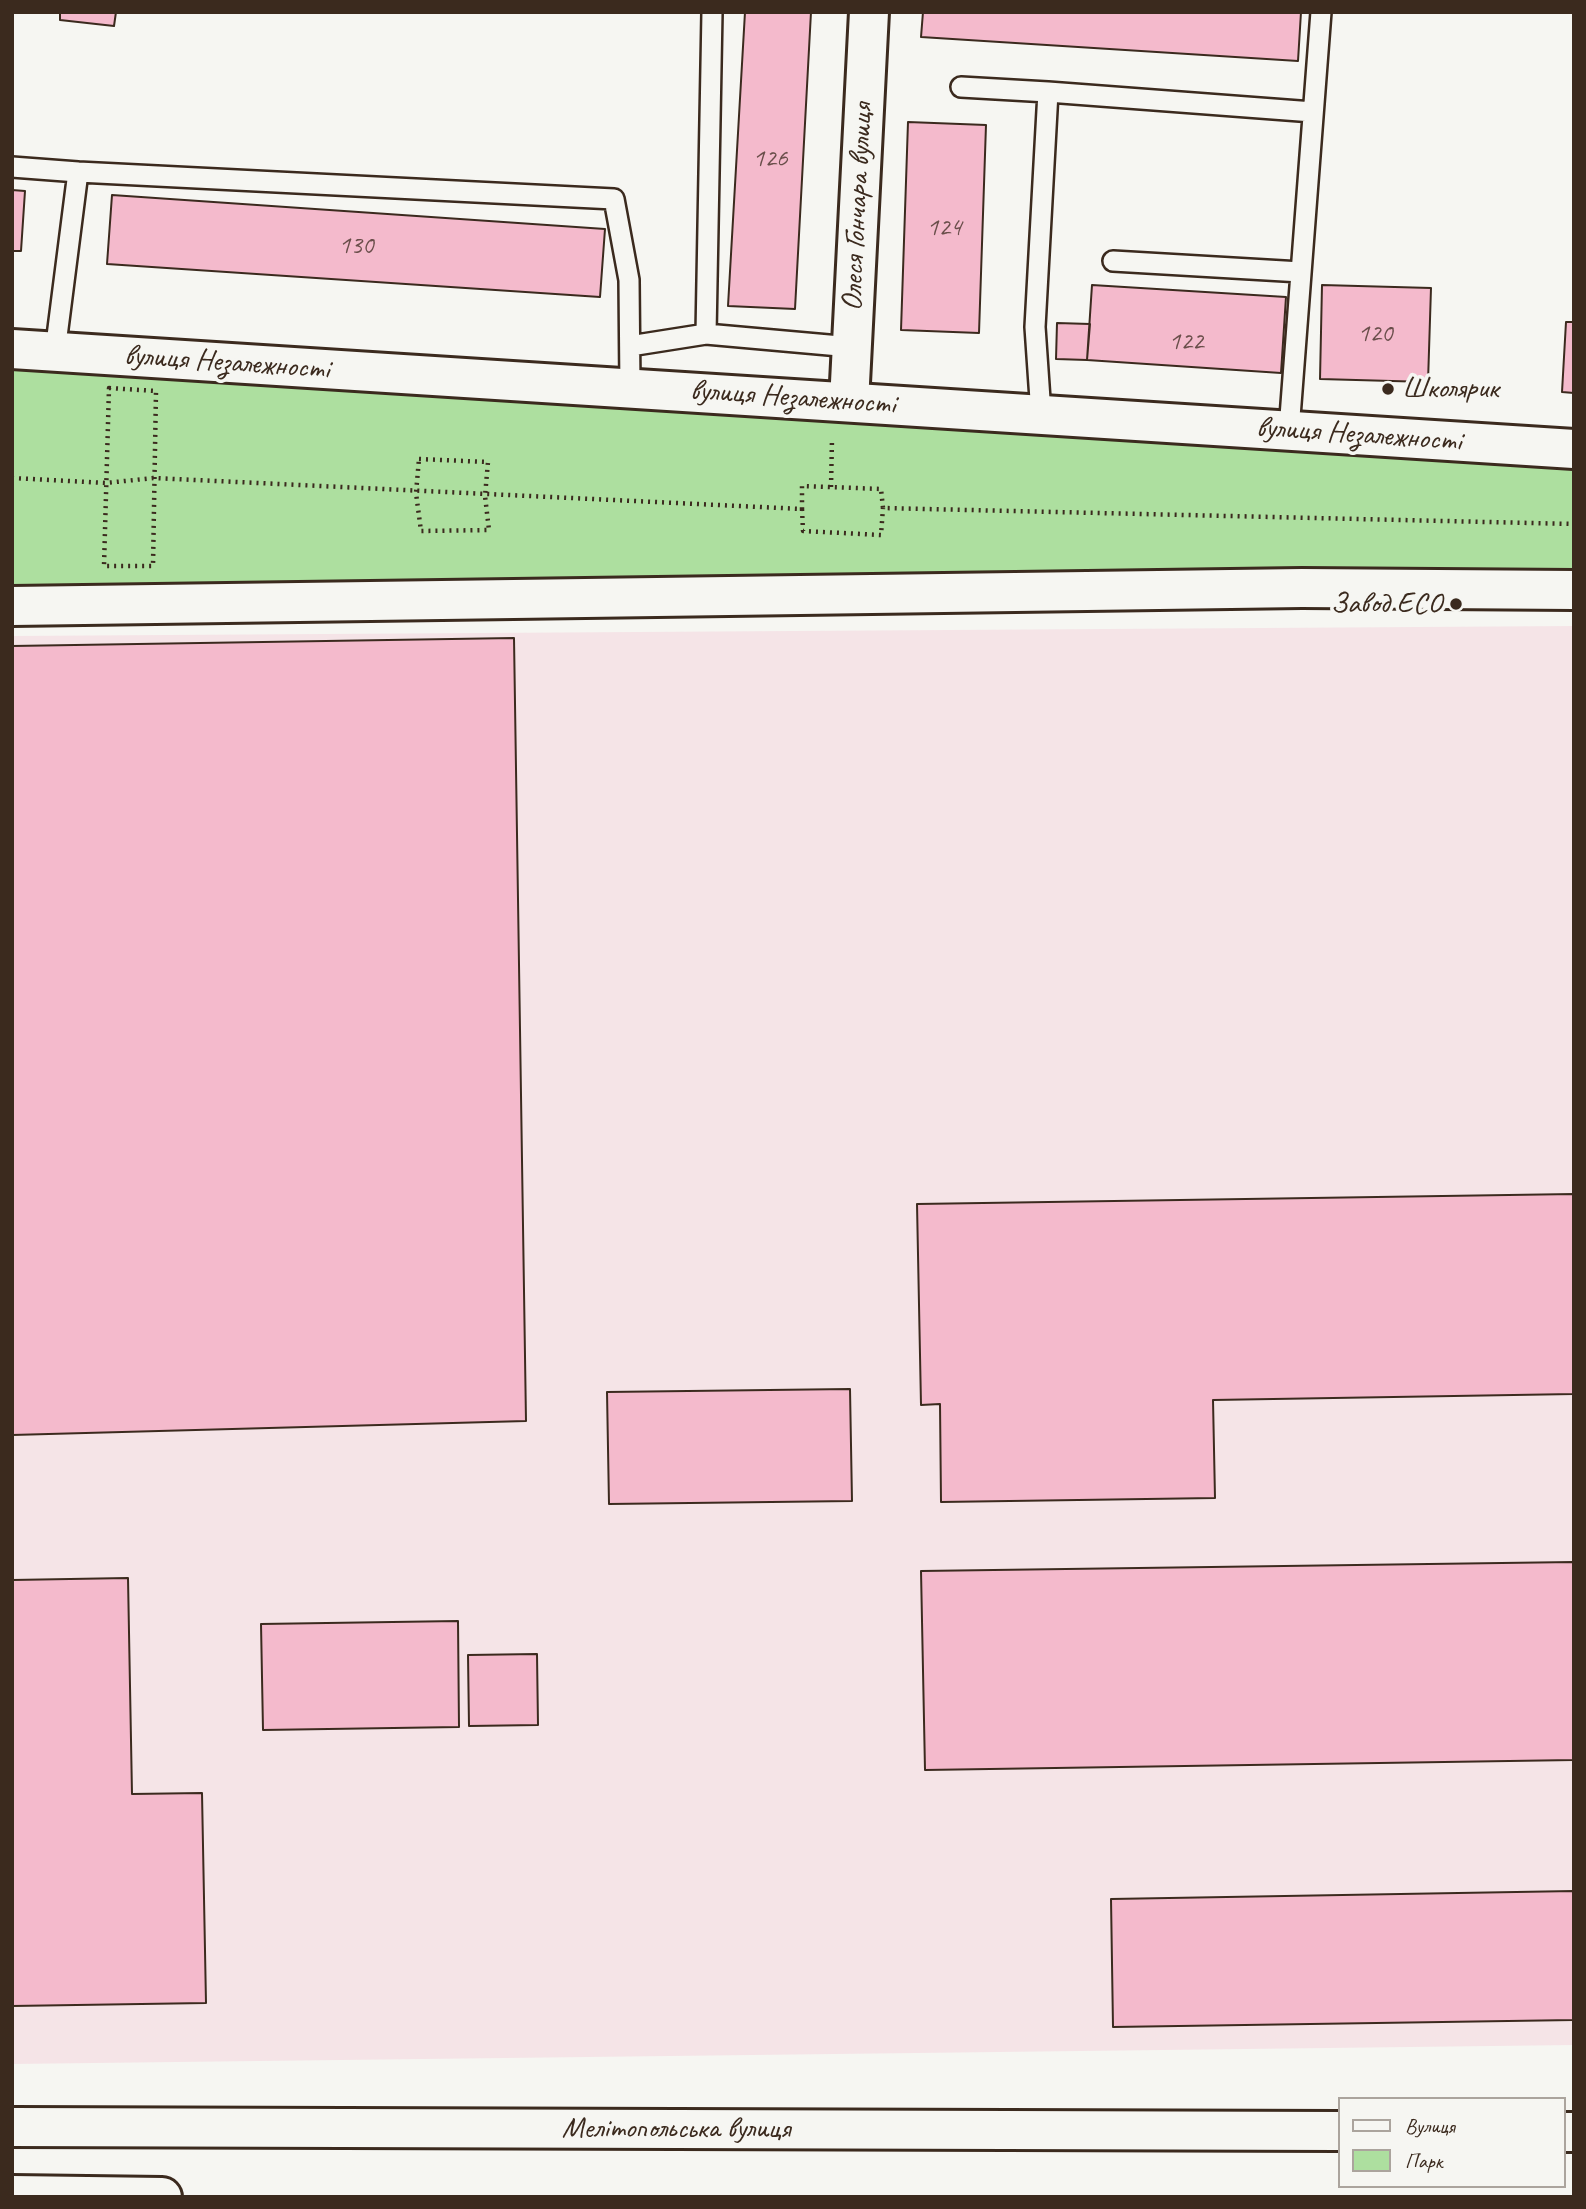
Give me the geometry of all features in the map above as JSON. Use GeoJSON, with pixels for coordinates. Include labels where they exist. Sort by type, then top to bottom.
{"type":"FeatureCollection","features":[{"type":"Feature","properties":{"kind":"street","name":"Олеся Гончара вулиця"},"geometry":{"type":"LineString","coordinates":[[841,401],[850,347],[870,12]]}},
{"type":"Feature","properties":{"kind":"street","name":"вулиця Незалежності"},"geometry":{"type":"LineString","coordinates":[[12,349],[1574,449]]}},
{"type":"Feature","properties":{"kind":"street"},"geometry":{"type":"LineString","coordinates":[[12,606],[1247,588],[1574,590]]}},
{"type":"Feature","properties":{"kind":"street","name":"Мелітопольська вулиця"},"geometry":{"type":"LineString","coordinates":[[12,2127],[1338,2131]]}},
{"type":"Feature","properties":{"kind":"street"},"geometry":{"type":"LineString","coordinates":[[12,2195],[163,2197]]}},
{"type":"Feature","properties":{"kind":"lane"},"geometry":{"type":"LineString","coordinates":[[706,334],[712,12]]}},
{"type":"Feature","properties":{"kind":"lane"},"geometry":{"type":"LineString","coordinates":[[1289,430],[1321,12]]}},
{"type":"Feature","properties":{"kind":"lane"},"geometry":{"type":"LineString","coordinates":[[961,87],[1314,112]]}},
{"type":"Feature","properties":{"kind":"lane"},"geometry":{"type":"LineString","coordinates":[[1041,414],[1035,327],[1048,92]]}},
{"type":"Feature","properties":{"kind":"lane"},"geometry":{"type":"LineString","coordinates":[[12,167],[614,199],[629,280],[630,388]]}},
{"type":"Feature","properties":{"kind":"lane"},"geometry":{"type":"LineString","coordinates":[[55,352],[78,172]]}},
{"type":"Feature","properties":{"kind":"lane"},"geometry":{"type":"LineString","coordinates":[[1113,261],[1301,272]]}},
{"type":"Feature","properties":{"kind":"lane"},"geometry":{"type":"LineString","coordinates":[[630,346],[706,334],[850,347]]}},
{"type":"Feature","properties":{"kind":"path"},"geometry":{"type":"LineString","coordinates":[[109,388],[156,391],[153,566],[104,566],[106,483],[109,388]]}},
{"type":"Feature","properties":{"kind":"path"},"geometry":{"type":"LineString","coordinates":[[831,487],[841,401]]}},
{"type":"Feature","properties":{"kind":"path"},"geometry":{"type":"LineString","coordinates":[[419,459],[488,462],[485,496],[489,530],[421,531],[416,493],[419,459]]}},
{"type":"Feature","properties":{"kind":"path"},"geometry":{"type":"LineString","coordinates":[[12,478],[106,483],[153,478],[416,493],[802,509]]}},
{"type":"Feature","properties":{"kind":"path"},"geometry":{"type":"LineString","coordinates":[[802,486],[881,489],[883,508],[881,535],[803,531],[802,486]]}},
{"type":"Feature","properties":{"kind":"path"},"geometry":{"type":"LineString","coordinates":[[883,508],[1574,524]]}},
{"type":"Feature","properties":{"kind":"shaded area"},"geometry":{"type":"Polygon","coordinates":[[[1574,626],[1574,2045],[12,2064],[12,636],[1574,626]]]}},
{"type":"Feature","properties":{"kind":"green space"},"geometry":{"type":"Polygon","coordinates":[[[12,369],[764,410],[1574,466],[1574,575],[12,585],[12,369]]]}},
{"type":"Feature","properties":{"kind":"building"},"geometry":{"type":"Polygon","coordinates":[[[60,12],[116,12],[114,26],[60,20],[60,12]]]}},
{"type":"Feature","properties":{"kind":"building"},"geometry":{"type":"Polygon","coordinates":[[[745,12],[811,12],[795,309],[728,306],[745,12]]]}},
{"type":"Feature","properties":{"kind":"building"},"geometry":{"type":"Polygon","coordinates":[[[923,12],[1301,12],[1298,61],[921,37],[923,12]]]}},
{"type":"Feature","properties":{"kind":"building"},"geometry":{"type":"Polygon","coordinates":[[[908,122],[986,125],[979,333],[901,330],[908,122]]]}},
{"type":"Feature","properties":{"kind":"building"},"geometry":{"type":"Polygon","coordinates":[[[12,190],[25,191],[21,251],[12,251],[12,190]]]}},
{"type":"Feature","properties":{"kind":"building"},"geometry":{"type":"Polygon","coordinates":[[[112,195],[605,229],[600,297],[107,264],[112,195]]]}},
{"type":"Feature","properties":{"kind":"building"},"geometry":{"type":"Polygon","coordinates":[[[1092,285],[1286,297],[1281,373],[1087,360],[1092,285]]]}},
{"type":"Feature","properties":{"kind":"building"},"geometry":{"type":"Polygon","coordinates":[[[1322,285],[1431,288],[1428,382],[1320,379],[1322,285]]]}},
{"type":"Feature","properties":{"kind":"building"},"geometry":{"type":"Polygon","coordinates":[[[1566,322],[1574,322],[1574,393],[1562,392],[1566,322]]]}},
{"type":"Feature","properties":{"kind":"building"},"geometry":{"type":"Polygon","coordinates":[[[1057,323],[1090,324],[1087,360],[1056,359],[1057,323]]]}},
{"type":"Feature","properties":{"kind":"building"},"geometry":{"type":"Polygon","coordinates":[[[514,638],[526,1421],[12,1435],[12,646],[514,638]]]}},
{"type":"Feature","properties":{"kind":"building"},"geometry":{"type":"Polygon","coordinates":[[[1574,1194],[1574,1394],[1213,1400],[1215,1498],[941,1502],[940,1404],[921,1405],[917,1204],[1574,1194]]]}},
{"type":"Feature","properties":{"kind":"building"},"geometry":{"type":"Polygon","coordinates":[[[850,1389],[852,1501],[609,1504],[607,1392],[850,1389]]]}},
{"type":"Feature","properties":{"kind":"building"},"geometry":{"type":"Polygon","coordinates":[[[1574,1562],[1574,1760],[925,1770],[921,1571],[1574,1562]]]}},
{"type":"Feature","properties":{"kind":"building"},"geometry":{"type":"Polygon","coordinates":[[[128,1578],[132,1794],[202,1793],[206,2003],[12,2006],[12,1580],[128,1578]]]}},
{"type":"Feature","properties":{"kind":"building"},"geometry":{"type":"Polygon","coordinates":[[[458,1621],[459,1727],[263,1730],[261,1624],[458,1621]]]}},
{"type":"Feature","properties":{"kind":"building"},"geometry":{"type":"Polygon","coordinates":[[[537,1654],[538,1725],[469,1726],[468,1655],[537,1654]]]}},
{"type":"Feature","properties":{"kind":"building"},"geometry":{"type":"Polygon","coordinates":[[[1574,1891],[1574,2020],[1113,2027],[1111,1899],[1574,1891]]]}},
{"type":"Feature","properties":{"kind":"place","name":"Школярик"},"geometry":{"type":"Point","coordinates":[1388,389]}},
{"type":"Feature","properties":{"kind":"place","name":"Завод ЕСО"},"geometry":{"type":"Point","coordinates":[1456,604]}}]}
